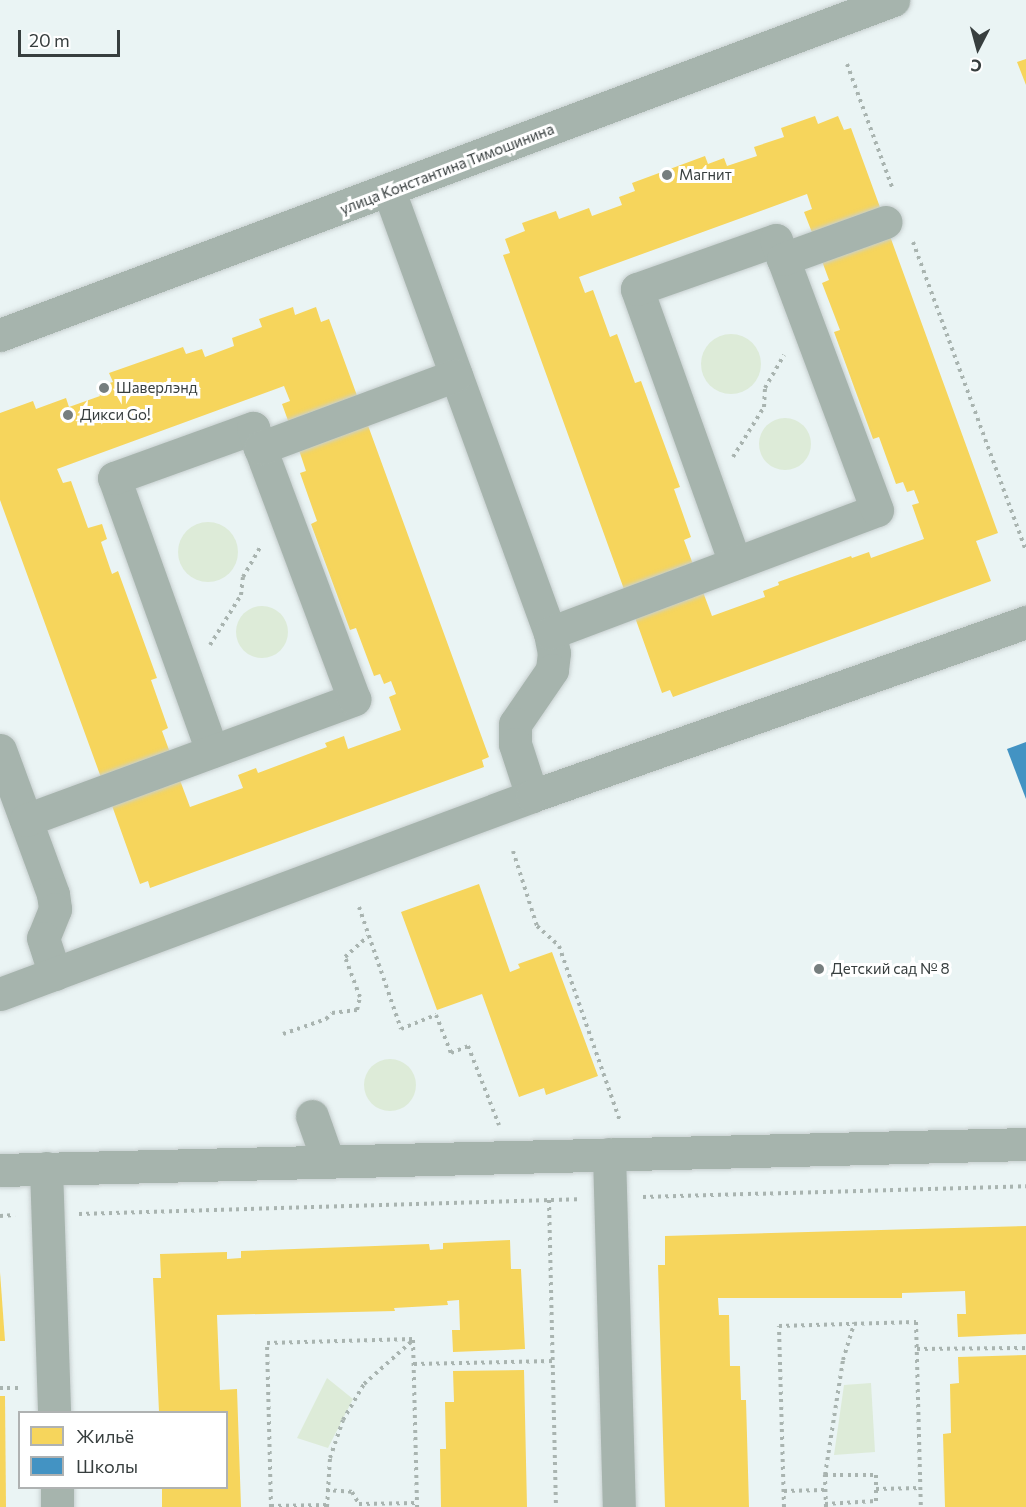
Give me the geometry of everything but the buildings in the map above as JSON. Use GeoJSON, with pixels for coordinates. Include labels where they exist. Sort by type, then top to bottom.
{"type":"FeatureCollection","features":[{"type":"Feature","properties":{"kind":"street","name":"улица Константина Тимошинина"},"geometry":{"type":"LineString","coordinates":[[0,335],[389,191],[893,0]]}},
{"type":"Feature","properties":{"kind":"street"},"geometry":{"type":"LineString","coordinates":[[389,191],[550,633],[554,653],[552,670],[515,724],[515,744],[532,796]]}},
{"type":"Feature","properties":{"kind":"street"},"geometry":{"type":"LineString","coordinates":[[783,259],[897,217]]}},
{"type":"Feature","properties":{"kind":"street"},"geometry":{"type":"LineString","coordinates":[[550,633],[877,510],[776,240],[637,289],[735,563]]}},
{"type":"Feature","properties":{"kind":"street"},"geometry":{"type":"LineString","coordinates":[[260,448],[456,375]]}},
{"type":"Feature","properties":{"kind":"street"},"geometry":{"type":"LineString","coordinates":[[26,820],[354,699],[253,428],[114,478],[212,751]]}},
{"type":"Feature","properties":{"kind":"street"},"geometry":{"type":"LineString","coordinates":[[0,994],[532,796],[1026,622]]}},
{"type":"Feature","properties":{"kind":"street"},"geometry":{"type":"LineString","coordinates":[[0,750],[53,894],[55,909],[43,938],[56,974]]}},
{"type":"Feature","properties":{"kind":"street"},"geometry":{"type":"LineString","coordinates":[[312,1116],[328,1161]]}},
{"type":"Feature","properties":{"kind":"street"},"geometry":{"type":"LineString","coordinates":[[616,1142],[611,1198],[619,1507]]}},
{"type":"Feature","properties":{"kind":"street"},"geometry":{"type":"LineString","coordinates":[[0,1170],[328,1161],[616,1142],[1026,1144]]}},
{"type":"Feature","properties":{"kind":"street"},"geometry":{"type":"LineString","coordinates":[[46,1168],[54,1411]]}},
{"type":"Feature","properties":{"kind":"street"},"geometry":{"type":"LineString","coordinates":[[57,1489],[57,1507]]}},
{"type":"Feature","properties":{"kind":"path"},"geometry":{"type":"LineString","coordinates":[[847,64],[897,217],[1026,551]]}},
{"type":"Feature","properties":{"kind":"path"},"geometry":{"type":"LineString","coordinates":[[712,501],[739,444],[751,432],[764,407],[765,388],[805,318]]}},
{"type":"Feature","properties":{"kind":"path"},"geometry":{"type":"LineString","coordinates":[[190,690],[216,633],[228,621],[241,595],[243,577],[282,507]]}},
{"type":"Feature","properties":{"kind":"path"},"geometry":{"type":"LineString","coordinates":[[513,851],[537,926],[559,946],[616,1142]]}},
{"type":"Feature","properties":{"kind":"path"},"geometry":{"type":"LineString","coordinates":[[358,907],[400,1029],[436,1015],[451,1053],[468,1046],[501,1131]]}},
{"type":"Feature","properties":{"kind":"path"},"geometry":{"type":"LineString","coordinates":[[283,1034],[326,1019],[332,1013],[357,1010],[360,997],[345,957],[368,936]]}},
{"type":"Feature","properties":{"kind":"path"},"geometry":{"type":"LineString","coordinates":[[0,1216],[1026,1186]]}},
{"type":"Feature","properties":{"kind":"path"},"geometry":{"type":"LineString","coordinates":[[549,1200],[556,1507]]}},
{"type":"Feature","properties":{"kind":"path"},"geometry":{"type":"LineString","coordinates":[[784,1507],[779,1326],[916,1322],[921,1507]]}},
{"type":"Feature","properties":{"kind":"path"},"geometry":{"type":"LineString","coordinates":[[825,1475],[876,1475],[876,1501],[825,1505],[825,1475],[843,1360],[854,1323]]}},
{"type":"Feature","properties":{"kind":"path"},"geometry":{"type":"LineString","coordinates":[[326,1490],[352,1492],[358,1506],[417,1505],[413,1339]]}},
{"type":"Feature","properties":{"kind":"path"},"geometry":{"type":"LineString","coordinates":[[413,1339],[364,1384],[343,1420],[330,1458],[326,1490],[327,1506],[271,1506],[267,1343],[413,1339]]}},
{"type":"Feature","properties":{"kind":"path"},"geometry":{"type":"LineString","coordinates":[[917,1349],[1026,1348]]}},
{"type":"Feature","properties":{"kind":"path"},"geometry":{"type":"LineString","coordinates":[[414,1364],[553,1361]]}},
{"type":"Feature","properties":{"kind":"path"},"geometry":{"type":"LineString","coordinates":[[876,1489],[921,1488]]}},
{"type":"Feature","properties":{"kind":"path"},"geometry":{"type":"LineString","coordinates":[[784,1491],[824,1490]]}},
{"type":"Feature","properties":{"kind":"green space"},"geometry":{"type":"Polygon","coordinates":[[[725,334],[737,334],[748,339],[756,347],[761,364],[759,376],[748,389],[737,394],[725,394],[714,389],[706,381],[701,370],[701,358],[706,347],[714,339],[725,334]]]}},
{"type":"Feature","properties":{"kind":"green space"},"geometry":{"type":"Polygon","coordinates":[[[780,418],[790,418],[804,425],[811,444],[804,463],[790,470],[780,470],[770,466],[763,459],[759,449],[759,439],[763,429],[770,422],[780,418]]]}},
{"type":"Feature","properties":{"kind":"green space"},"geometry":{"type":"Polygon","coordinates":[[[202,522],[214,522],[225,527],[233,535],[238,552],[236,564],[225,577],[214,582],[202,582],[191,577],[183,569],[178,558],[178,546],[183,535],[191,527],[202,522]]]}},
{"type":"Feature","properties":{"kind":"green space"},"geometry":{"type":"Polygon","coordinates":[[[257,606],[267,606],[281,613],[288,632],[281,651],[267,658],[257,658],[247,654],[240,647],[236,637],[236,627],[240,617],[247,610],[257,606]]]}},
{"type":"Feature","properties":{"kind":"green space"},"geometry":{"type":"Polygon","coordinates":[[[385,1059],[395,1059],[409,1066],[416,1085],[409,1104],[395,1111],[385,1111],[375,1107],[368,1100],[364,1090],[364,1080],[368,1070],[375,1063],[385,1059]]]}},
{"type":"Feature","properties":{"kind":"green space"},"geometry":{"type":"Polygon","coordinates":[[[327,1378],[353,1399],[328,1448],[297,1438],[327,1378]]]}},
{"type":"Feature","properties":{"kind":"green space"},"geometry":{"type":"Polygon","coordinates":[[[871,1383],[875,1452],[834,1455],[844,1385],[871,1383]]]}},
{"type":"Feature","properties":{"kind":"place","name":"Магнит"},"geometry":{"type":"Point","coordinates":[667,175]}},
{"type":"Feature","properties":{"kind":"place","name":"Шаверлэнд"},"geometry":{"type":"Point","coordinates":[104,388]}},
{"type":"Feature","properties":{"kind":"place","name":"Дикси Go!"},"geometry":{"type":"Point","coordinates":[68,415]}},
{"type":"Feature","properties":{"kind":"place","name":"Детский сад № 8"},"geometry":{"type":"Point","coordinates":[819,969]}}]}
